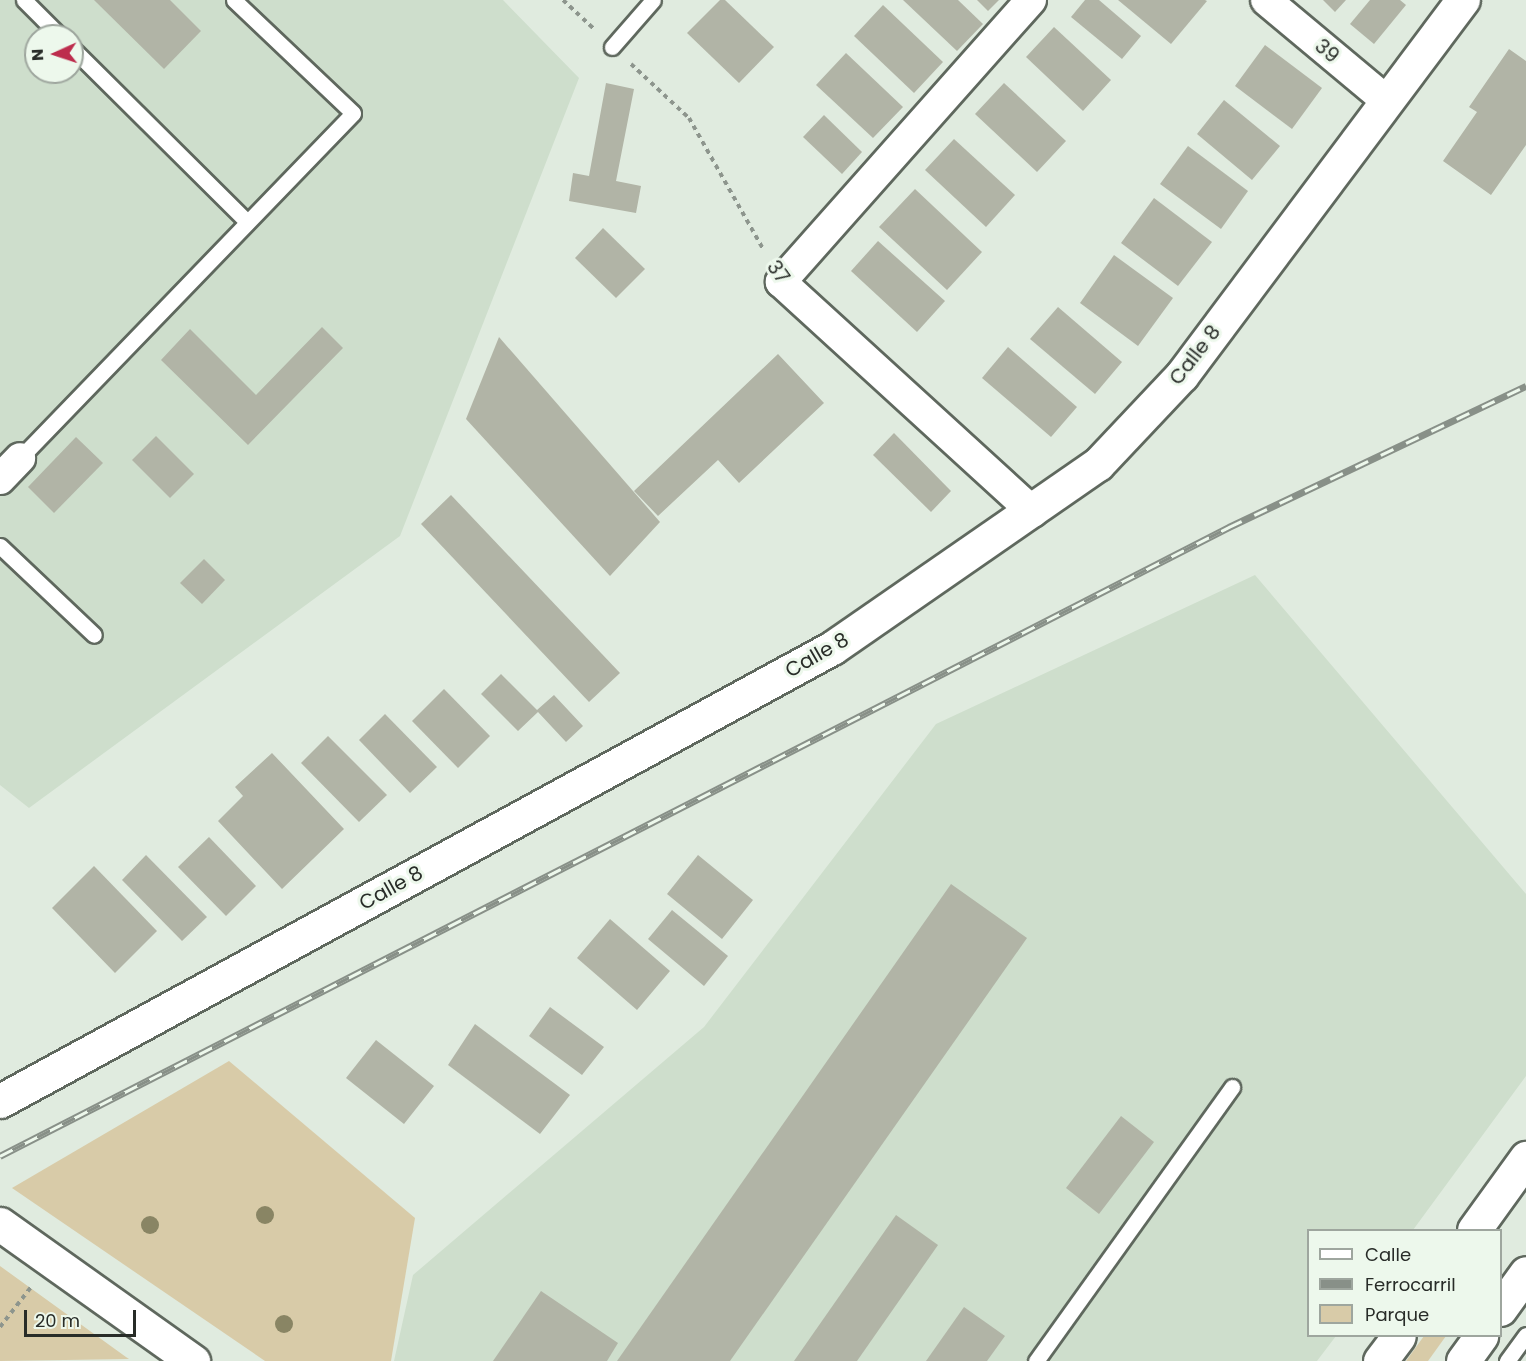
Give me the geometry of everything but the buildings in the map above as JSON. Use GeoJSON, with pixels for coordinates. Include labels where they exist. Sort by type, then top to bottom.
{"type":"FeatureCollection","features":[{"type":"Feature","properties":{"kind":"street"},"geometry":{"type":"LineString","coordinates":[[781,282],[1031,0]]}},
{"type":"Feature","properties":{"kind":"street","name":"39"},"geometry":{"type":"LineString","coordinates":[[1266,0],[1388,102]]}},
{"type":"Feature","properties":{"kind":"street","name":"Calle 8"},"geometry":{"type":"LineString","coordinates":[[0,1101],[832,648],[1033,512],[1098,464],[1182,375],[1463,0]]}},
{"type":"Feature","properties":{"kind":"street","name":"37"},"geometry":{"type":"LineString","coordinates":[[781,282],[1033,512]]}},
{"type":"Feature","properties":{"kind":"street"},"geometry":{"type":"LineString","coordinates":[[1475,1229],[1526,1158]]}},
{"type":"Feature","properties":{"kind":"street"},"geometry":{"type":"LineString","coordinates":[[0,1224],[176,1356]]}},
{"type":"Feature","properties":{"kind":"street"},"geometry":{"type":"LineString","coordinates":[[1380,1361],[1398,1337]]}},
{"type":"Feature","properties":{"kind":"street"},"geometry":{"type":"LineString","coordinates":[[1463,1361],[1480,1337]]}},
{"type":"Feature","properties":{"kind":"lane"},"geometry":{"type":"LineString","coordinates":[[24,0],[48,24]]}},
{"type":"Feature","properties":{"kind":"lane"},"geometry":{"type":"LineString","coordinates":[[10,468],[353,113],[234,0]]}},
{"type":"Feature","properties":{"kind":"lane"},"geometry":{"type":"LineString","coordinates":[[612,47],[652,0]]}},
{"type":"Feature","properties":{"kind":"lane"},"geometry":{"type":"LineString","coordinates":[[84,60],[247,222]]}},
{"type":"Feature","properties":{"kind":"lane"},"geometry":{"type":"LineString","coordinates":[[0,546],[94,635]]}},
{"type":"Feature","properties":{"kind":"lane"},"geometry":{"type":"LineString","coordinates":[[1036,1361],[1232,1087]]}},
{"type":"Feature","properties":{"kind":"lane"},"geometry":{"type":"LineString","coordinates":[[1507,1361],[1526,1335]]}},
{"type":"Feature","properties":{"kind":"path","name":"37"},"geometry":{"type":"LineString","coordinates":[[563,0],[689,118],[781,282]]}},
{"type":"Feature","properties":{"kind":"path"},"geometry":{"type":"LineString","coordinates":[[0,1327],[51,1261]]}},
{"type":"Feature","properties":{"kind":"shaded area"},"geometry":{"type":"Polygon","coordinates":[[[0,0],[503,0],[579,78],[400,536],[29,808],[0,785],[0,0]]]}},
{"type":"Feature","properties":{"kind":"shaded area"},"geometry":{"type":"Polygon","coordinates":[[[1255,575],[1526,894],[1526,1076],[1414,1229],[1307,1229],[1307,1337],[1335,1337],[1317,1361],[394,1361],[413,1275],[704,1027],[936,724],[1255,575]]]}},
{"type":"Feature","properties":{"kind":"green space"},"geometry":{"type":"Polygon","coordinates":[[[229,1061],[415,1218],[391,1361],[265,1361],[12,1188],[229,1061]]]}},
{"type":"Feature","properties":{"kind":"green space"},"geometry":{"type":"Polygon","coordinates":[[[0,1266],[126,1357],[129,1359],[0,1361],[0,1266]]]}},
{"type":"Feature","properties":{"kind":"green space"},"geometry":{"type":"Polygon","coordinates":[[[1423,1337],[1445,1337],[1428,1361],[1406,1361],[1423,1337]]]}},
{"type":"Feature","properties":{"kind":"railway"},"geometry":{"type":"LineString","coordinates":[[0,1156],[1229,527],[1526,386]]}}]}
